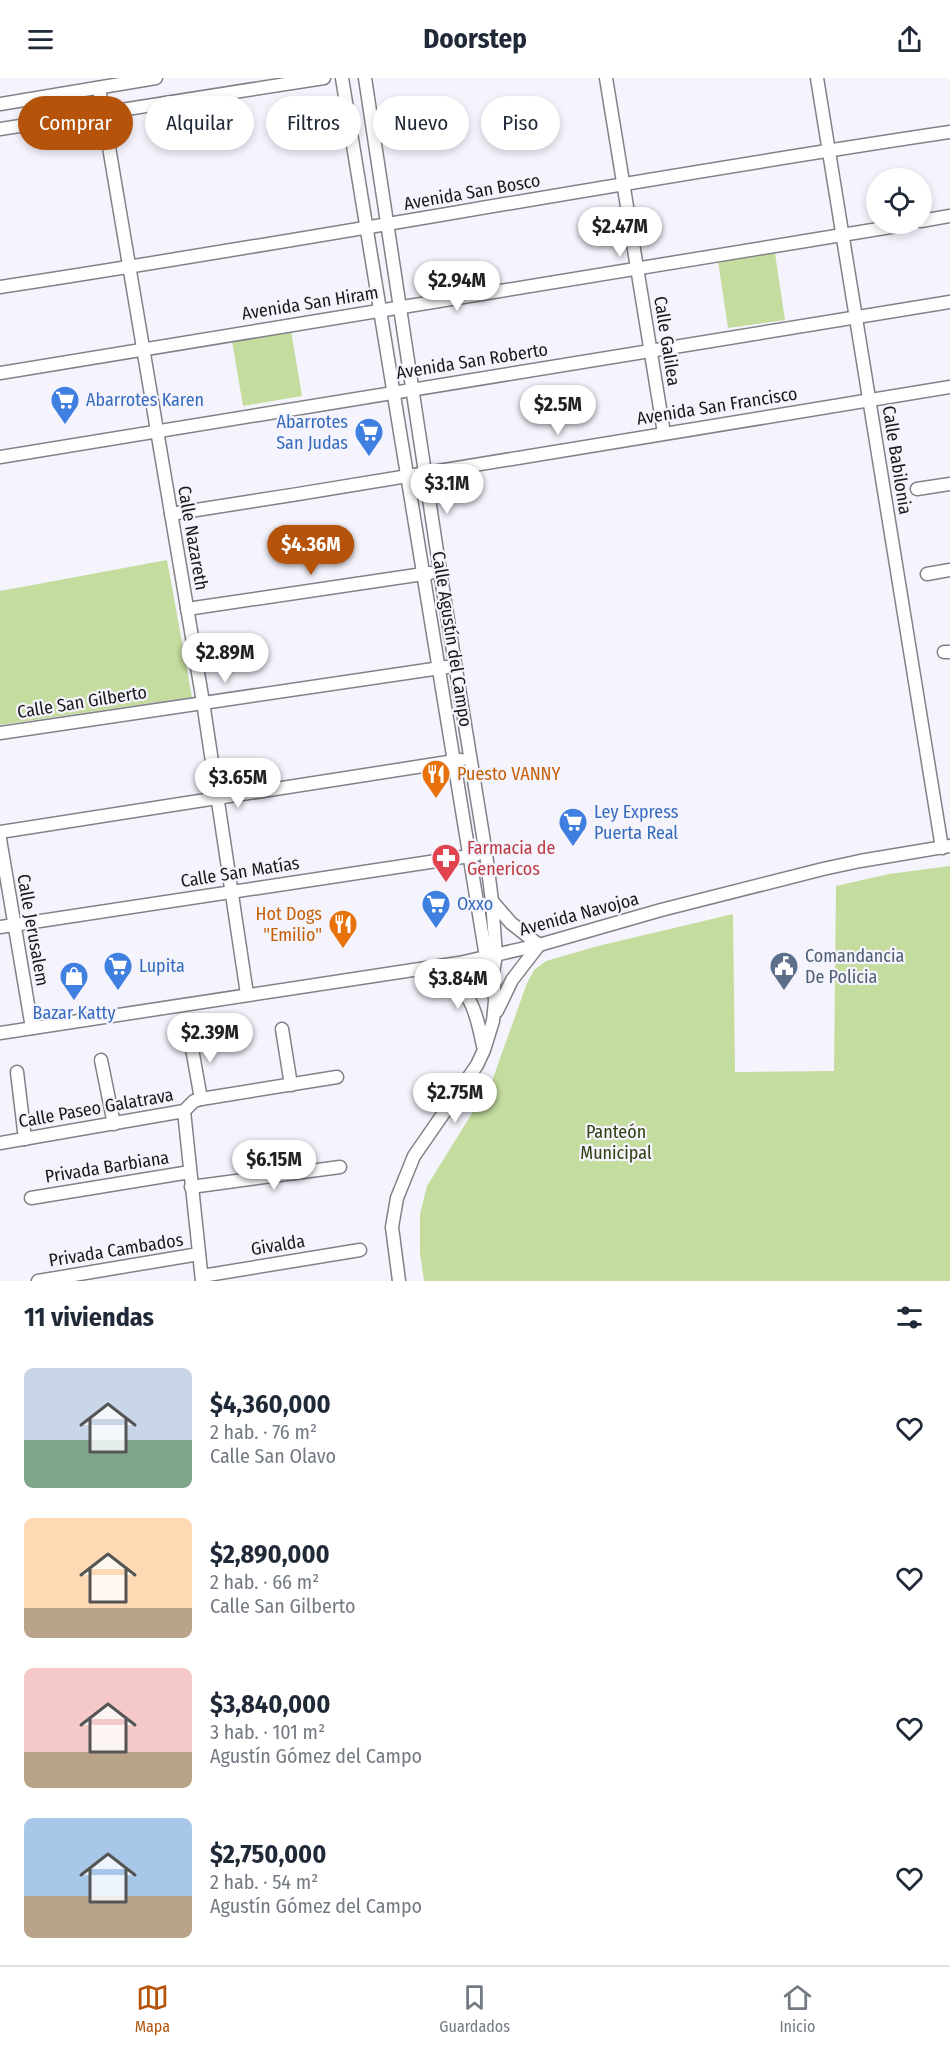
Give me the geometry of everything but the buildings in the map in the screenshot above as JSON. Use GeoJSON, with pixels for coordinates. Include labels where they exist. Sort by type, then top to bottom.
{"type":"FeatureCollection","features":[{"type":"Feature","properties":{"kind":"street"},"geometry":{"type":"LineString","coordinates":[[0,104],[156,78]]}},
{"type":"Feature","properties":{"kind":"street"},"geometry":{"type":"LineString","coordinates":[[133,108],[324,78]]}},
{"type":"Feature","properties":{"kind":"street","name":"Calle Agustín del Campo"},"geometry":{"type":"LineString","coordinates":[[342,78],[440,668],[453,761],[491,956]]}},
{"type":"Feature","properties":{"kind":"street","name":"Calle Agustín del Campo"},"geometry":{"type":"LineString","coordinates":[[365,78],[454,666],[486,854],[492,901],[491,956]]}},
{"type":"Feature","properties":{"kind":"street","name":"Calle Galilea"},"geometry":{"type":"LineString","coordinates":[[606,78],[664,433]]}},
{"type":"Feature","properties":{"kind":"street","name":"Calle Babilonia"},"geometry":{"type":"LineString","coordinates":[[817,78],[869,400],[946,847]]}},
{"type":"Feature","properties":{"kind":"street","name":"Calle Nazareth"},"geometry":{"type":"LineString","coordinates":[[99,88],[101,96]]}},
{"type":"Feature","properties":{"kind":"street"},"geometry":{"type":"LineString","coordinates":[[0,129],[18,126]]}},
{"type":"Feature","properties":{"kind":"street","name":"Avenida San Bosco"},"geometry":{"type":"LineString","coordinates":[[0,287],[950,132]]}},
{"type":"Feature","properties":{"kind":"street","name":"Calle Nazareth"},"geometry":{"type":"LineString","coordinates":[[110,150],[203,702],[247,994]]}},
{"type":"Feature","properties":{"kind":"street"},"geometry":{"type":"LineString","coordinates":[[932,220],[950,216]]}},
{"type":"Feature","properties":{"kind":"street","name":"Avenida San Hiram"},"geometry":{"type":"LineString","coordinates":[[0,373],[866,231]]}},
{"type":"Feature","properties":{"kind":"street","name":"Avenida San Roberto"},"geometry":{"type":"LineString","coordinates":[[0,457],[950,302]]}},
{"type":"Feature","properties":{"kind":"street","name":"Avenida San Francisco"},"geometry":{"type":"LineString","coordinates":[[171,514],[407,478],[664,433],[950,387]]}},
{"type":"Feature","properties":{"kind":"street"},"geometry":{"type":"LineString","coordinates":[[917,489],[950,484]]}},
{"type":"Feature","properties":{"kind":"street"},"geometry":{"type":"LineString","coordinates":[[927,574],[950,570]]}},
{"type":"Feature","properties":{"kind":"street"},"geometry":{"type":"LineString","coordinates":[[187,609],[440,571]]}},
{"type":"Feature","properties":{"kind":"street","name":"Calle San Gilberto"},"geometry":{"type":"LineString","coordinates":[[0,733],[454,666]]}},
{"type":"Feature","properties":{"kind":"street"},"geometry":{"type":"LineString","coordinates":[[0,832],[471,758]]}},
{"type":"Feature","properties":{"kind":"street","name":"Calle Jerusalem"},"geometry":{"type":"LineString","coordinates":[[0,839],[32,1028]]}},
{"type":"Feature","properties":{"kind":"street","name":"Avenida Navojoa"},"geometry":{"type":"LineString","coordinates":[[0,1033],[434,967],[491,956],[823,869],[946,847]]}},
{"type":"Feature","properties":{"kind":"street","name":"Calle San Matías"},"geometry":{"type":"LineString","coordinates":[[0,927],[486,854]]}},
{"type":"Feature","properties":{"kind":"street"},"geometry":{"type":"LineString","coordinates":[[399,1281],[392,1227],[397,1198],[414,1155],[468,1080],[484,1050],[493,1021],[513,980],[539,945],[512,923],[492,901]]}},
{"type":"Feature","properties":{"kind":"street"},"geometry":{"type":"LineString","coordinates":[[491,956],[495,1001],[493,1021]]}},
{"type":"Feature","properties":{"kind":"street"},"geometry":{"type":"LineString","coordinates":[[434,967],[453,979],[468,996],[477,1016],[484,1050]]}},
{"type":"Feature","properties":{"kind":"street"},"geometry":{"type":"LineString","coordinates":[[282,1029],[291,1085]]}},
{"type":"Feature","properties":{"kind":"street"},"geometry":{"type":"LineString","coordinates":[[191,1043],[201,1099]]}},
{"type":"Feature","properties":{"kind":"street"},"geometry":{"type":"LineString","coordinates":[[101,1060],[114,1124]]}},
{"type":"Feature","properties":{"kind":"street"},"geometry":{"type":"LineString","coordinates":[[17,1072],[25,1138]]}},
{"type":"Feature","properties":{"kind":"street","name":"Calle Paseo Galatrava"},"geometry":{"type":"LineString","coordinates":[[0,1143],[184,1111],[194,1101],[201,1099],[337,1077]]}},
{"type":"Feature","properties":{"kind":"street"},"geometry":{"type":"LineString","coordinates":[[184,1111],[202,1278]]}},
{"type":"Feature","properties":{"kind":"street"},"geometry":{"type":"LineString","coordinates":[[191,1186],[340,1167]]}},
{"type":"Feature","properties":{"kind":"street","name":"Privada Barbiana"},"geometry":{"type":"LineString","coordinates":[[31,1198],[190,1172]]}},
{"type":"Feature","properties":{"kind":"street","name":"Givalda"},"geometry":{"type":"LineString","coordinates":[[202,1278],[360,1250]]}},
{"type":"Feature","properties":{"kind":"street","name":"Privada Cambados"},"geometry":{"type":"LineString","coordinates":[[38,1281],[199,1254]]}},
{"type":"Feature","properties":{"kind":"green space"},"geometry":{"type":"Polygon","coordinates":[[[775,253],[785,320],[728,328],[718,261],[775,253]]]}},
{"type":"Feature","properties":{"kind":"green space"},"geometry":{"type":"Polygon","coordinates":[[[291,331],[302,396],[243,406],[232,341],[291,331]]]}},
{"type":"Feature","properties":{"kind":"green space"},"geometry":{"type":"Polygon","coordinates":[[[167,560],[192,697],[0,725],[0,591],[167,560]]]}},
{"type":"Feature","properties":{"kind":"green space","name":"Panteón Municipal"},"geometry":{"type":"Polygon","coordinates":[[[950,866],[950,1281],[424,1281],[420,1253],[420,1214],[427,1186],[492,1081],[527,983],[534,970],[546,961],[598,946],[733,914],[735,1072],[834,1071],[836,886],[889,874],[950,866]]]}},
{"type":"Feature","properties":{"kind":"place","name":"Abarrotes Karen"},"geometry":{"type":"Point","coordinates":[65,426]}},
{"type":"Feature","properties":{"kind":"place","name":"Abarrotes San Judas"},"geometry":{"type":"Point","coordinates":[369,458]}},
{"type":"Feature","properties":{"kind":"place","name":"Puesto VANNY"},"geometry":{"type":"Point","coordinates":[436,800]}},
{"type":"Feature","properties":{"kind":"place","name":"Ley Express Puerta Real"},"geometry":{"type":"Point","coordinates":[573,848]}},
{"type":"Feature","properties":{"kind":"place","name":"Farmacia de Genericos"},"geometry":{"type":"Point","coordinates":[446,884]}},
{"type":"Feature","properties":{"kind":"place","name":"Oxxo"},"geometry":{"type":"Point","coordinates":[436,930]}},
{"type":"Feature","properties":{"kind":"place","name":"Hot Dogs \"Emilio\""},"geometry":{"type":"Point","coordinates":[343,950]}},
{"type":"Feature","properties":{"kind":"place","name":"Lupita"},"geometry":{"type":"Point","coordinates":[118,992]}},
{"type":"Feature","properties":{"kind":"place","name":"Comandancia De Policia"},"geometry":{"type":"Point","coordinates":[784,992]}},
{"type":"Feature","properties":{"kind":"place","name":"Bazar Katty"},"geometry":{"type":"Point","coordinates":[74,1002]}}]}
